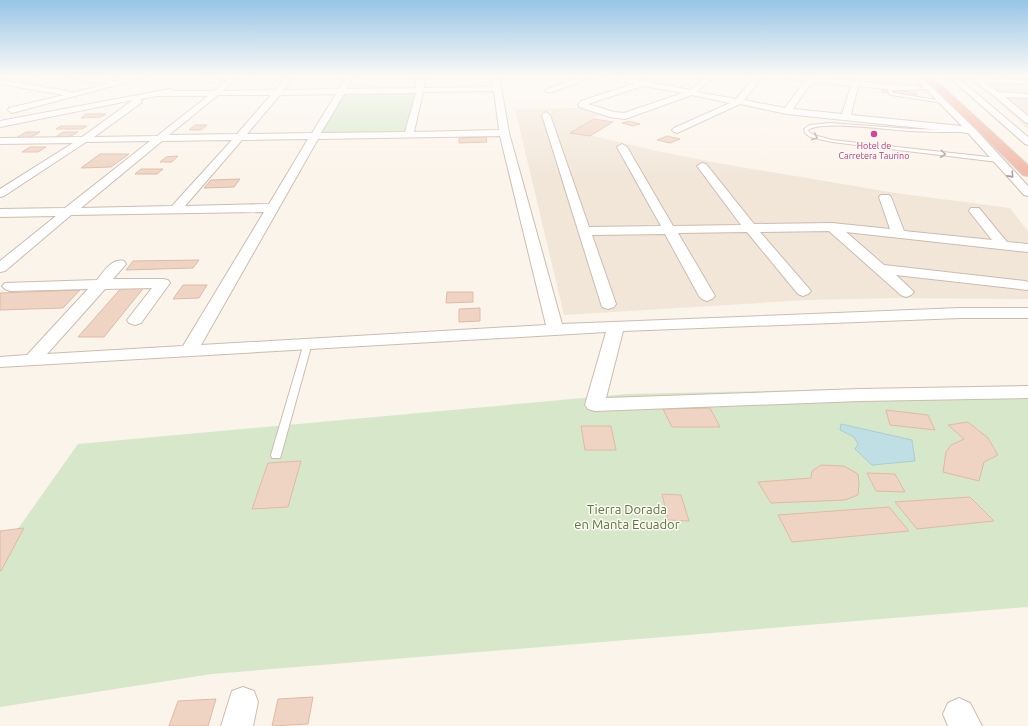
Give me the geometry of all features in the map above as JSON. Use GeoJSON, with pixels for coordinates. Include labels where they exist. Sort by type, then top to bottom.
{"type":"FeatureCollection","features":[{"type":"Feature","properties":{"kind":"highway"},"geometry":{"type":"LineString","coordinates":[[962,110],[1028,172]]}},
{"type":"Feature","properties":{"kind":"highway"},"geometry":{"type":"LineString","coordinates":[[978,110],[1028,154]]}},
{"type":"Feature","properties":{"kind":"street"},"geometry":{"type":"LineString","coordinates":[[41,110],[48,112],[47,115]]}},
{"type":"Feature","properties":{"kind":"street"},"geometry":{"type":"LineString","coordinates":[[0,124],[74,110]]}},
{"type":"Feature","properties":{"kind":"street"},"geometry":{"type":"LineString","coordinates":[[0,194],[82,141],[125,110]]}},
{"type":"Feature","properties":{"kind":"street"},"geometry":{"type":"LineString","coordinates":[[0,268],[67,212],[197,110]]}},
{"type":"Feature","properties":{"kind":"street"},"geometry":{"type":"LineString","coordinates":[[175,210],[263,110]]}},
{"type":"Feature","properties":{"kind":"street"},"geometry":{"type":"LineString","coordinates":[[189,350],[330,110]]}},
{"type":"Feature","properties":{"kind":"street"},"geometry":{"type":"LineString","coordinates":[[410,134],[415,110]]}},
{"type":"Feature","properties":{"kind":"street"},"geometry":{"type":"LineString","coordinates":[[500,110],[504,133],[555,329]]}},
{"type":"Feature","properties":{"kind":"street"},"geometry":{"type":"LineString","coordinates":[[598,110],[622,116],[640,110]]}},
{"type":"Feature","properties":{"kind":"street"},"geometry":{"type":"LineString","coordinates":[[677,130],[721,110]]}},
{"type":"Feature","properties":{"kind":"street"},"geometry":{"type":"LineString","coordinates":[[781,110],[971,130]]}},
{"type":"Feature","properties":{"kind":"street"},"geometry":{"type":"LineString","coordinates":[[846,117],[848,110]]}},
{"type":"Feature","properties":{"kind":"street"},"geometry":{"type":"LineString","coordinates":[[959,110],[971,130],[1028,193]]}},
{"type":"Feature","properties":{"kind":"street"},"geometry":{"type":"LineString","coordinates":[[991,110],[1028,142]]}},
{"type":"Feature","properties":{"kind":"street"},"geometry":{"type":"LineString","coordinates":[[1017,111],[1028,112]]}},
{"type":"Feature","properties":{"kind":"street"},"geometry":{"type":"LineString","coordinates":[[1017,111],[1028,120]]}},
{"type":"Feature","properties":{"kind":"street"},"geometry":{"type":"LineString","coordinates":[[0,141],[47,115]]}},
{"type":"Feature","properties":{"kind":"street"},"geometry":{"type":"LineString","coordinates":[[546,115],[608,304]]}},
{"type":"Feature","properties":{"kind":"street"},"geometry":{"type":"LineString","coordinates":[[0,141],[160,140],[504,133]]}},
{"type":"Feature","properties":{"kind":"street"},"geometry":{"type":"LineString","coordinates":[[622,147],[706,296]]}},
{"type":"Feature","properties":{"kind":"street"},"geometry":{"type":"LineString","coordinates":[[702,166],[749,227],[804,291]]}},
{"type":"Feature","properties":{"kind":"street"},"geometry":{"type":"LineString","coordinates":[[885,197],[898,233]]}},
{"type":"Feature","properties":{"kind":"street"},"geometry":{"type":"LineString","coordinates":[[0,213],[272,208]]}},
{"type":"Feature","properties":{"kind":"street"},"geometry":{"type":"LineString","coordinates":[[975,211],[1003,245]]}},
{"type":"Feature","properties":{"kind":"street"},"geometry":{"type":"LineString","coordinates":[[584,231],[749,227],[832,227],[1028,248]]}},
{"type":"Feature","properties":{"kind":"street"},"geometry":{"type":"LineString","coordinates":[[832,227],[906,292]]}},
{"type":"Feature","properties":{"kind":"street"},"geometry":{"type":"LineString","coordinates":[[32,360],[119,264]]}},
{"type":"Feature","properties":{"kind":"street"},"geometry":{"type":"LineString","coordinates":[[880,270],[1025,286]]}},
{"type":"Feature","properties":{"kind":"street"},"geometry":{"type":"LineString","coordinates":[[10,286],[163,283],[135,320]]}},
{"type":"Feature","properties":{"kind":"street"},"geometry":{"type":"LineString","coordinates":[[0,362],[555,329],[960,313],[1028,313]]}},
{"type":"Feature","properties":{"kind":"street"},"geometry":{"type":"LineString","coordinates":[[616,327],[595,405],[852,395],[1028,392]]}},
{"type":"Feature","properties":{"kind":"lane"},"geometry":{"type":"LineString","coordinates":[[971,130],[912,130],[829,124],[812,126],[806,130],[807,133],[822,140],[998,160]]}},
{"type":"Feature","properties":{"kind":"lane"},"geometry":{"type":"LineString","coordinates":[[276,454],[308,343]]}},
{"type":"Feature","properties":{"kind":"shaded area"},"geometry":{"type":"Polygon","coordinates":[[[515,110],[584,110],[599,114],[577,132],[652,150],[717,163],[896,193],[1010,208],[1028,231],[1028,299],[897,298],[807,300],[564,315],[515,110]]]}},
{"type":"Feature","properties":{"kind":"shaded area"},"geometry":{"type":"Polygon","coordinates":[[[1007,110],[1028,110],[1028,129],[1007,110]]]}},
{"type":"Feature","properties":{"kind":"green space"},"geometry":{"type":"Polygon","coordinates":[[[333,110],[411,110],[405,133],[317,135],[333,110]]]}},
{"type":"Feature","properties":{"kind":"green space","name":"Tierra Dorada en Manta Ecuador"},"geometry":{"type":"Polygon","coordinates":[[[1028,385],[1028,607],[212,674],[0,707],[0,554],[78,444],[627,394],[1028,385]]]}},
{"type":"Feature","properties":{"kind":"water"},"geometry":{"type":"Polygon","coordinates":[[[841,424],[912,440],[915,461],[872,465],[855,449],[858,444],[854,437],[840,430],[841,424]]]}},
{"type":"Feature","properties":{"kind":"building"},"geometry":{"type":"Polygon","coordinates":[[[86,114],[106,114],[101,117],[81,118],[86,114]]]}},
{"type":"Feature","properties":{"kind":"building"},"geometry":{"type":"Polygon","coordinates":[[[594,119],[613,122],[590,136],[570,133],[594,119]]]}},
{"type":"Feature","properties":{"kind":"building"},"geometry":{"type":"Polygon","coordinates":[[[629,121],[640,124],[633,126],[622,123],[629,121]]]}},
{"type":"Feature","properties":{"kind":"building"},"geometry":{"type":"Polygon","coordinates":[[[195,125],[207,125],[201,130],[189,130],[195,125]]]}},
{"type":"Feature","properties":{"kind":"building"},"geometry":{"type":"Polygon","coordinates":[[[61,126],[87,126],[82,129],[56,129],[61,126]]]}},
{"type":"Feature","properties":{"kind":"building"},"geometry":{"type":"Polygon","coordinates":[[[26,132],[40,132],[29,138],[16,138],[26,132]]]}},
{"type":"Feature","properties":{"kind":"building"},"geometry":{"type":"Polygon","coordinates":[[[63,132],[78,132],[69,137],[54,138],[63,132]]]}},
{"type":"Feature","properties":{"kind":"building"},"geometry":{"type":"Polygon","coordinates":[[[667,136],[680,139],[670,143],[657,140],[667,136]]]}},
{"type":"Feature","properties":{"kind":"building"},"geometry":{"type":"Polygon","coordinates":[[[486,137],[487,142],[459,143],[459,138],[486,137]]]}},
{"type":"Feature","properties":{"kind":"building"},"geometry":{"type":"Polygon","coordinates":[[[30,147],[46,147],[38,152],[22,152],[30,147]]]}},
{"type":"Feature","properties":{"kind":"building"},"geometry":{"type":"Polygon","coordinates":[[[100,154],[129,154],[111,167],[81,168],[100,154]]]}},
{"type":"Feature","properties":{"kind":"building"},"geometry":{"type":"Polygon","coordinates":[[[178,156],[172,162],[160,162],[166,157],[178,156]]]}},
{"type":"Feature","properties":{"kind":"building"},"geometry":{"type":"Polygon","coordinates":[[[141,169],[163,169],[157,174],[135,174],[141,169]]]}},
{"type":"Feature","properties":{"kind":"building"},"geometry":{"type":"Polygon","coordinates":[[[240,179],[234,187],[204,188],[211,180],[240,179]]]}},
{"type":"Feature","properties":{"kind":"building"},"geometry":{"type":"Polygon","coordinates":[[[199,260],[193,268],[126,270],[133,261],[199,260]]]}},
{"type":"Feature","properties":{"kind":"building"},"geometry":{"type":"Polygon","coordinates":[[[146,285],[104,337],[78,337],[123,286],[146,285]]]}},
{"type":"Feature","properties":{"kind":"building"},"geometry":{"type":"Polygon","coordinates":[[[183,285],[207,285],[199,298],[173,299],[183,285]]]}},
{"type":"Feature","properties":{"kind":"building"},"geometry":{"type":"Polygon","coordinates":[[[80,290],[63,308],[0,310],[0,293],[80,290]]]}},
{"type":"Feature","properties":{"kind":"building"},"geometry":{"type":"Polygon","coordinates":[[[447,292],[473,292],[473,302],[446,303],[447,292]]]}},
{"type":"Feature","properties":{"kind":"building"},"geometry":{"type":"Polygon","coordinates":[[[480,308],[480,321],[459,322],[459,309],[480,308]]]}},
{"type":"Feature","properties":{"kind":"building"},"geometry":{"type":"Polygon","coordinates":[[[710,408],[720,427],[672,427],[663,409],[710,408]]]}},
{"type":"Feature","properties":{"kind":"building"},"geometry":{"type":"Polygon","coordinates":[[[886,410],[928,415],[935,430],[890,425],[886,410]]]}},
{"type":"Feature","properties":{"kind":"building"},"geometry":{"type":"Polygon","coordinates":[[[968,422],[988,438],[998,455],[984,462],[979,481],[943,472],[946,452],[951,445],[964,439],[948,425],[968,422]]]}},
{"type":"Feature","properties":{"kind":"building"},"geometry":{"type":"Polygon","coordinates":[[[581,426],[611,426],[616,450],[585,450],[581,426]]]}},
{"type":"Feature","properties":{"kind":"building"},"geometry":{"type":"Polygon","coordinates":[[[301,461],[288,507],[252,509],[268,463],[301,461]]]}},
{"type":"Feature","properties":{"kind":"building"},"geometry":{"type":"Polygon","coordinates":[[[821,465],[844,466],[858,474],[858,495],[845,500],[771,503],[758,482],[811,478],[812,471],[821,465]]]}},
{"type":"Feature","properties":{"kind":"building"},"geometry":{"type":"Polygon","coordinates":[[[867,473],[895,474],[905,492],[876,491],[867,473]]]}},
{"type":"Feature","properties":{"kind":"building"},"geometry":{"type":"Polygon","coordinates":[[[662,494],[681,495],[689,521],[668,520],[662,494]]]}},
{"type":"Feature","properties":{"kind":"building"},"geometry":{"type":"Polygon","coordinates":[[[970,497],[994,521],[917,529],[895,502],[970,497]]]}},
{"type":"Feature","properties":{"kind":"building"},"geometry":{"type":"Polygon","coordinates":[[[889,507],[909,531],[792,542],[778,515],[889,507]]]}},
{"type":"Feature","properties":{"kind":"building"},"geometry":{"type":"Polygon","coordinates":[[[24,528],[1,571],[0,571],[0,531],[24,528]]]}},
{"type":"Feature","properties":{"kind":"building"},"geometry":{"type":"Polygon","coordinates":[[[313,697],[308,724],[272,726],[278,699],[313,697]]]}},
{"type":"Feature","properties":{"kind":"building"},"geometry":{"type":"Polygon","coordinates":[[[216,699],[208,726],[169,726],[178,701],[216,699]]]}},
{"type":"Feature","properties":{"kind":"place","name":"Hotel de Carretera Taurino"},"geometry":{"type":"Point","coordinates":[874,134]}}]}
